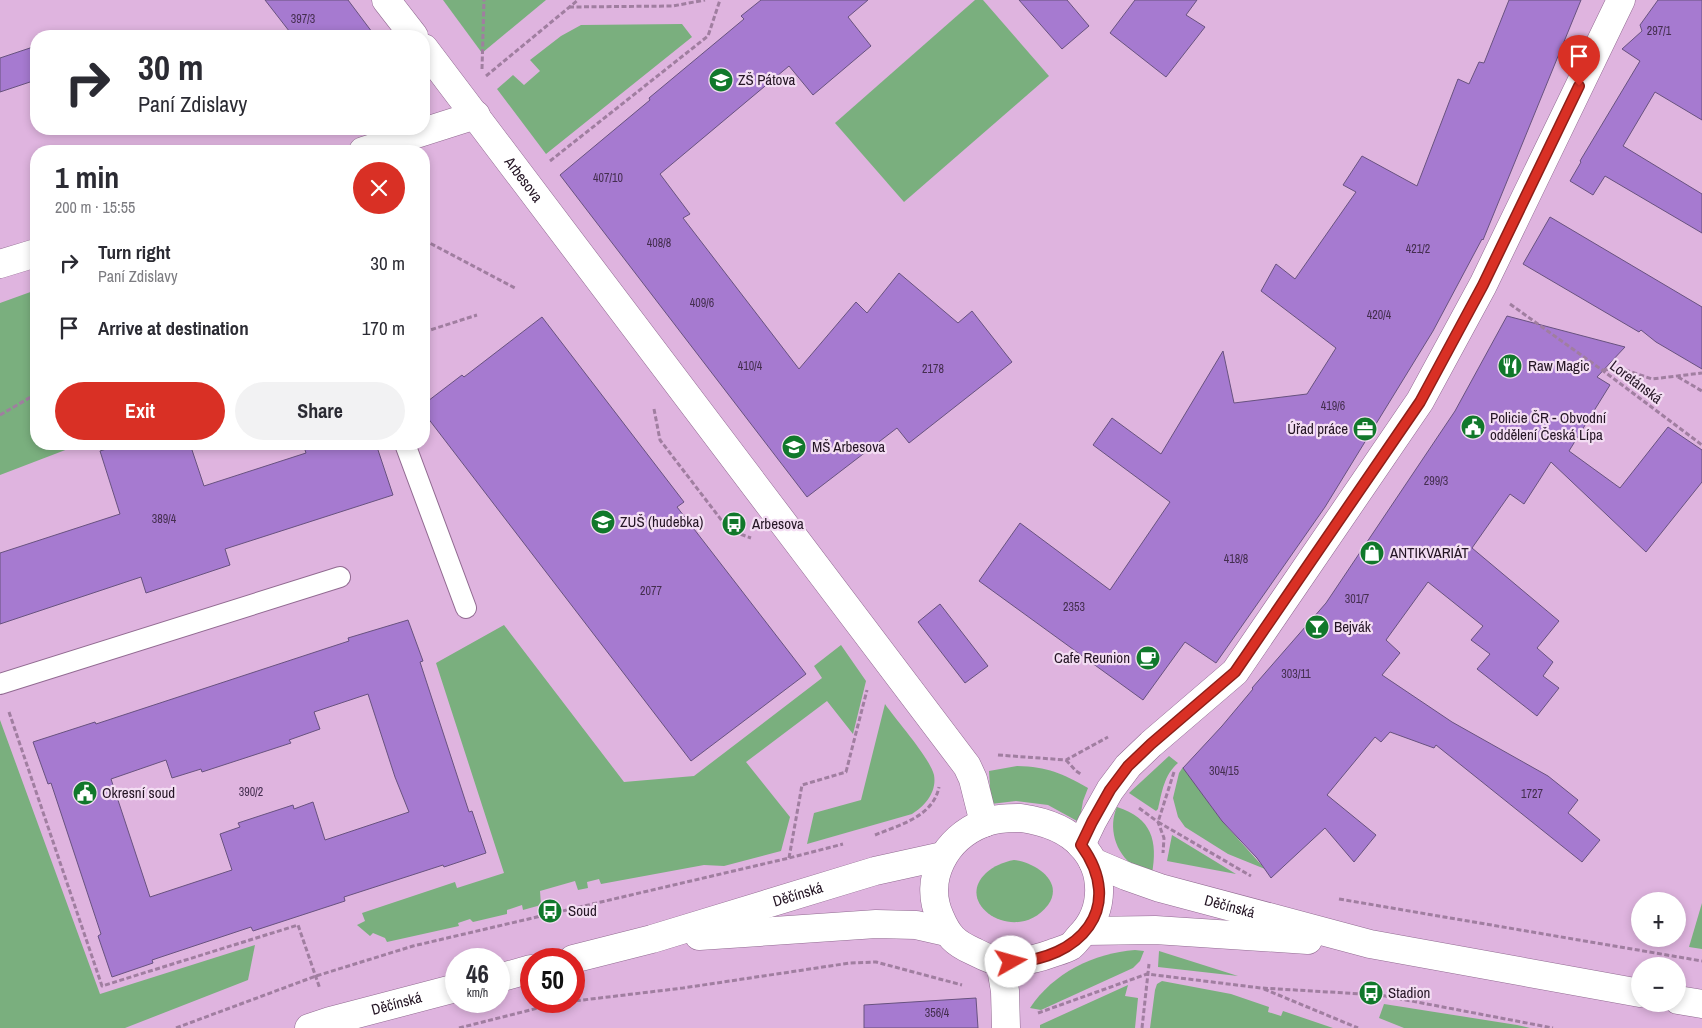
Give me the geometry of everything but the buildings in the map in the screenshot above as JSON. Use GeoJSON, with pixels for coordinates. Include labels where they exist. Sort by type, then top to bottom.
{"type":"FeatureCollection","features":[{"type":"Feature","properties":{"kind":"main road"},"geometry":{"type":"LineString","coordinates":[[386,0],[409,30]]}},
{"type":"Feature","properties":{"kind":"main road"},"geometry":{"type":"LineString","coordinates":[[1087,853],[1092,822],[1110,790],[1128,766],[1151,744],[1235,672],[1420,402],[1483,285],[1621,0]]}},
{"type":"Feature","properties":{"kind":"main road","name":"Arbesova"},"geometry":{"type":"LineString","coordinates":[[430,56],[967,766],[973,779],[984,822]]}},
{"type":"Feature","properties":{"kind":"main road"},"geometry":{"type":"LineString","coordinates":[[430,130],[476,115]]}},
{"type":"Feature","properties":{"kind":"main road"},"geometry":{"type":"LineString","coordinates":[[381,145],[413,135]]}},
{"type":"Feature","properties":{"kind":"main road"},"geometry":{"type":"LineString","coordinates":[[0,264],[30,255]]}},
{"type":"Feature","properties":{"kind":"main road","name":"Děčínská"},"geometry":{"type":"LineString","coordinates":[[1087,853],[1097,873],[1099,896],[1097,909],[1085,931],[1071,946],[1044,957],[1000,962],[961,946],[947,932],[936,907],[934,889],[936,871],[944,856],[960,838],[984,822],[1010,818],[1033,819],[1068,835],[1087,853],[1126,876],[1160,888],[1370,944],[1631,991]]}},
{"type":"Feature","properties":{"kind":"main road","name":"Děčínská"},"geometry":{"type":"LineString","coordinates":[[585,956],[652,939],[875,871],[944,856]]}},
{"type":"Feature","properties":{"kind":"main road","name":"Děčínská"},"geometry":{"type":"LineString","coordinates":[[652,939],[876,924],[916,925],[947,932]]}},
{"type":"Feature","properties":{"kind":"main road","name":"Děčínská"},"geometry":{"type":"LineString","coordinates":[[1085,931],[1155,930],[1370,944]]}},
{"type":"Feature","properties":{"kind":"main road"},"geometry":{"type":"LineString","coordinates":[[1000,962],[1005,991],[1006,1022]]}},
{"type":"Feature","properties":{"kind":"main road","name":"Děčínská"},"geometry":{"type":"LineString","coordinates":[[308,1028],[330,1020],[445,991]]}},
{"type":"Feature","properties":{"kind":"main road"},"geometry":{"type":"LineString","coordinates":[[1686,1001],[1702,1004]]}},
{"type":"Feature","properties":{"kind":"lane"},"geometry":{"type":"LineString","coordinates":[[407,450],[466,608]]}},
{"type":"Feature","properties":{"kind":"lane"},"geometry":{"type":"LineString","coordinates":[[0,684],[340,577]]}},
{"type":"Feature","properties":{"kind":"path"},"geometry":{"type":"LineString","coordinates":[[484,0],[482,79],[578,0]]}},
{"type":"Feature","properties":{"kind":"path"},"geometry":{"type":"LineString","coordinates":[[569,7],[672,6],[705,0]]}},
{"type":"Feature","properties":{"kind":"path"},"geometry":{"type":"LineString","coordinates":[[547,164],[708,36],[720,0]]}},
{"type":"Feature","properties":{"kind":"path"},"geometry":{"type":"LineString","coordinates":[[430,243],[515,288]]}},
{"type":"Feature","properties":{"kind":"path","name":"Loretánská"},"geometry":{"type":"LineString","coordinates":[[1483,285],[1602,370],[1702,445]]}},
{"type":"Feature","properties":{"kind":"path"},"geometry":{"type":"LineString","coordinates":[[430,330],[477,315]]}},
{"type":"Feature","properties":{"kind":"path"},"geometry":{"type":"LineString","coordinates":[[1602,370],[1620,368],[1652,379],[1702,373]]}},
{"type":"Feature","properties":{"kind":"path"},"geometry":{"type":"LineString","coordinates":[[1678,376],[1702,391]]}},
{"type":"Feature","properties":{"kind":"path"},"geometry":{"type":"LineString","coordinates":[[0,415],[30,398]]}},
{"type":"Feature","properties":{"kind":"path"},"geometry":{"type":"LineString","coordinates":[[789,858],[802,785],[846,772],[869,682]]}},
{"type":"Feature","properties":{"kind":"path"},"geometry":{"type":"LineString","coordinates":[[6,705],[102,986],[298,925],[316,976]]}},
{"type":"Feature","properties":{"kind":"path"},"geometry":{"type":"LineString","coordinates":[[998,755],[1066,760],[1076,771],[1084,775]]}},
{"type":"Feature","properties":{"kind":"path"},"geometry":{"type":"LineString","coordinates":[[1163,856],[1164,838],[1158,822],[1174,772]]}},
{"type":"Feature","properties":{"kind":"path"},"geometry":{"type":"LineString","coordinates":[[866,837],[915,819],[930,806],[939,791],[940,784]]}},
{"type":"Feature","properties":{"kind":"path"},"geometry":{"type":"LineString","coordinates":[[1138,808],[1158,822],[1253,877]]}},
{"type":"Feature","properties":{"kind":"path"},"geometry":{"type":"LineString","coordinates":[[176,1028],[316,976],[413,946],[789,858],[847,842]]}},
{"type":"Feature","properties":{"kind":"path"},"geometry":{"type":"LineString","coordinates":[[1338,899],[1702,961]]}},
{"type":"Feature","properties":{"kind":"path"},"geometry":{"type":"LineString","coordinates":[[460,1028],[558,1003],[683,988],[850,963],[876,962],[968,987]]}},
{"type":"Feature","properties":{"kind":"path"},"geometry":{"type":"LineString","coordinates":[[1142,1028],[1147,974]]}},
{"type":"Feature","properties":{"kind":"path"},"geometry":{"type":"LineString","coordinates":[[1006,1022],[1033,1015],[1147,974],[1261,988],[1380,995],[1553,1028]]}},
{"type":"Feature","properties":{"kind":"path"},"geometry":{"type":"LineString","coordinates":[[1261,988],[1358,1028]]}},
{"type":"Feature","properties":{"kind":"green space"},"geometry":{"type":"Polygon","coordinates":[[[443,0],[546,0],[482,53],[443,0]]]}},
{"type":"Feature","properties":{"kind":"green space"},"geometry":{"type":"Polygon","coordinates":[[[975,0],[983,0],[1049,76],[904,202],[835,123],[975,0]]]}},
{"type":"Feature","properties":{"kind":"green space"},"geometry":{"type":"Polygon","coordinates":[[[682,24],[692,37],[546,154],[497,89],[513,75],[524,85],[540,71],[530,60],[561,36],[581,25],[682,24]]]}},
{"type":"Feature","properties":{"kind":"green space"},"geometry":{"type":"Polygon","coordinates":[[[30,292],[30,450],[65,450],[0,475],[0,303],[30,292]]]}},
{"type":"Feature","properties":{"kind":"green space"},"geometry":{"type":"Polygon","coordinates":[[[504,625],[624,782],[694,776],[822,678],[814,666],[841,645],[866,681],[853,734],[827,701],[746,762],[790,817],[781,851],[724,866],[704,865],[601,884],[599,879],[587,882],[588,888],[578,890],[575,881],[540,891],[541,905],[523,910],[522,905],[507,910],[507,914],[473,922],[470,919],[458,923],[459,926],[387,942],[385,938],[373,933],[370,936],[357,925],[365,921],[362,913],[455,882],[457,888],[504,873],[436,663],[504,625]]]}},
{"type":"Feature","properties":{"kind":"green space"},"geometry":{"type":"Polygon","coordinates":[[[885,704],[920,749],[931,768],[934,775],[932,793],[921,807],[912,814],[807,844],[814,813],[861,800],[885,704]]]}},
{"type":"Feature","properties":{"kind":"green space"},"geometry":{"type":"Polygon","coordinates":[[[0,720],[100,994],[255,945],[248,980],[125,1028],[0,1028],[0,720]]]}},
{"type":"Feature","properties":{"kind":"green space"},"geometry":{"type":"Polygon","coordinates":[[[1169,756],[1178,763],[1167,778],[1156,811],[1129,793],[1169,756]]]}},
{"type":"Feature","properties":{"kind":"green space"},"geometry":{"type":"Polygon","coordinates":[[[1017,766],[1054,772],[1088,788],[1083,801],[1080,819],[1077,821],[1048,805],[1016,801],[991,804],[989,771],[1017,766]]]}},
{"type":"Feature","properties":{"kind":"green space"},"geometry":{"type":"Polygon","coordinates":[[[1183,767],[1222,821],[1265,869],[1228,854],[1185,827],[1178,817],[1173,798],[1179,773],[1183,767]]]}},
{"type":"Feature","properties":{"kind":"green space"},"geometry":{"type":"Polygon","coordinates":[[[1117,807],[1138,817],[1150,832],[1154,851],[1152,874],[1127,861],[1118,847],[1113,831],[1114,815],[1117,807]]]}},
{"type":"Feature","properties":{"kind":"green space"},"geometry":{"type":"Polygon","coordinates":[[[1172,835],[1236,874],[1167,861],[1172,835]]]}},
{"type":"Feature","properties":{"kind":"green space"},"geometry":{"type":"Polygon","coordinates":[[[1014,860],[1030,864],[1045,874],[1053,888],[1048,905],[1035,917],[1020,922],[1006,921],[993,916],[983,908],[977,897],[978,885],[986,873],[992,868],[1014,860]]]}},
{"type":"Feature","properties":{"kind":"green space"},"geometry":{"type":"Polygon","coordinates":[[[1702,903],[1702,949],[1689,947],[1702,903]]]}},
{"type":"Feature","properties":{"kind":"green space"},"geometry":{"type":"Polygon","coordinates":[[[1135,950],[1144,951],[1140,961],[1133,968],[1041,1010],[1030,1008],[1050,985],[1076,967],[1105,955],[1135,950]]]}},
{"type":"Feature","properties":{"kind":"green space"},"geometry":{"type":"Polygon","coordinates":[[[1159,951],[1238,976],[1158,967],[1159,951]]]}},
{"type":"Feature","properties":{"kind":"green space"},"geometry":{"type":"Polygon","coordinates":[[[1162,981],[1231,994],[1269,1007],[1268,1012],[1281,1016],[1283,1011],[1333,1028],[1150,1028],[1155,990],[1157,984],[1162,981]]]}},
{"type":"Feature","properties":{"kind":"green space"},"geometry":{"type":"Polygon","coordinates":[[[1128,985],[1125,996],[1138,998],[1135,1028],[1040,1028],[1040,1025],[1128,985]]]}},
{"type":"Feature","properties":{"kind":"green space"},"geometry":{"type":"Polygon","coordinates":[[[1384,1004],[1530,1028],[1404,1028],[1379,1018],[1384,1004]]]}},
{"type":"Feature","properties":{"kind":"place","name":"ZŠ Pátova"},"geometry":{"type":"Point","coordinates":[721,80]}},
{"type":"Feature","properties":{"kind":"place","name":"Raw Magic"},"geometry":{"type":"Point","coordinates":[1510,366]}},
{"type":"Feature","properties":{"kind":"place","name":"Policie ČR - Obvodní oddělení Česká Lípa"},"geometry":{"type":"Point","coordinates":[1473,427]}},
{"type":"Feature","properties":{"kind":"place","name":"Úřad práce"},"geometry":{"type":"Point","coordinates":[1365,429]}},
{"type":"Feature","properties":{"kind":"place","name":"MŠ Arbesova"},"geometry":{"type":"Point","coordinates":[794,447]}},
{"type":"Feature","properties":{"kind":"place","name":"ZUŠ (hudebka)"},"geometry":{"type":"Point","coordinates":[603,522]}},
{"type":"Feature","properties":{"kind":"place","name":"Arbesova"},"geometry":{"type":"Point","coordinates":[734,524]}},
{"type":"Feature","properties":{"kind":"place","name":"ANTIKVARIÁT"},"geometry":{"type":"Point","coordinates":[1372,553]}},
{"type":"Feature","properties":{"kind":"place","name":"Bejvák"},"geometry":{"type":"Point","coordinates":[1317,627]}},
{"type":"Feature","properties":{"kind":"place","name":"Cafe Reunion"},"geometry":{"type":"Point","coordinates":[1148,658]}},
{"type":"Feature","properties":{"kind":"place","name":"Okresní soud"},"geometry":{"type":"Point","coordinates":[85,793]}},
{"type":"Feature","properties":{"kind":"place","name":"Soud"},"geometry":{"type":"Point","coordinates":[550,911]}},
{"type":"Feature","properties":{"kind":"place","name":"Stadion"},"geometry":{"type":"Point","coordinates":[1371,993]}},
{"type":"Feature","properties":{"kind":"route"},"geometry":{"type":"LineString","coordinates":[[1011,962],[1044,957],[1071,946],[1085,931],[1097,909],[1099,884],[1092,862],[1081,845],[1110,790],[1128,766],[1151,744],[1235,672],[1420,402],[1483,285],[1579,86]]}}]}
